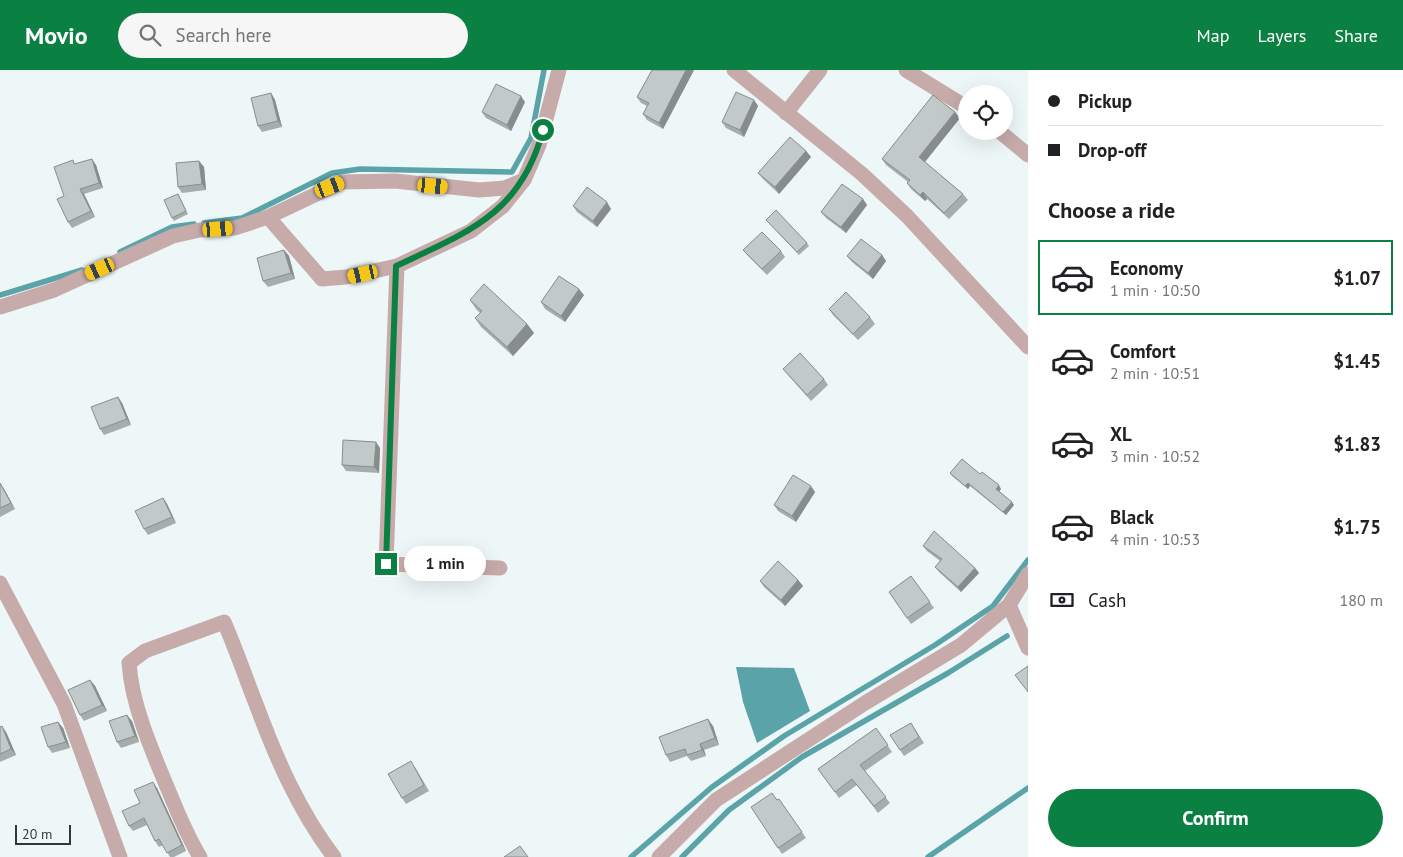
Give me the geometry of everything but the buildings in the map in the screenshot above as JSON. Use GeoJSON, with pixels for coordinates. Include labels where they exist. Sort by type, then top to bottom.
{"type":"FeatureCollection","features":[{"type":"Feature","properties":{"kind":"street"},"geometry":{"type":"LineString","coordinates":[[268,217],[322,279],[346,277],[396,266],[470,231],[503,206],[524,180],[539,146],[559,70]]}},
{"type":"Feature","properties":{"kind":"street"},"geometry":{"type":"LineString","coordinates":[[734,70],[862,174],[907,216],[1028,347]]}},
{"type":"Feature","properties":{"kind":"street"},"geometry":{"type":"LineString","coordinates":[[786,113],[820,70]]}},
{"type":"Feature","properties":{"kind":"street"},"geometry":{"type":"LineString","coordinates":[[906,70],[958,102]]}},
{"type":"Feature","properties":{"kind":"street"},"geometry":{"type":"LineString","coordinates":[[1010,140],[1028,155]]}},
{"type":"Feature","properties":{"kind":"street"},"geometry":{"type":"LineString","coordinates":[[0,307],[54,290],[173,236],[200,230],[235,228],[268,217],[342,182],[395,181],[479,190],[505,188],[524,180]]}},
{"type":"Feature","properties":{"kind":"street"},"geometry":{"type":"LineString","coordinates":[[396,266],[386,564],[500,568]]}},
{"type":"Feature","properties":{"kind":"street"},"geometry":{"type":"LineString","coordinates":[[659,857],[716,800],[866,702],[961,645],[1009,605],[1028,574]]}},
{"type":"Feature","properties":{"kind":"street"},"geometry":{"type":"LineString","coordinates":[[0,583],[64,704],[120,857]]}},
{"type":"Feature","properties":{"kind":"street"},"geometry":{"type":"LineString","coordinates":[[1009,605],[1028,648]]}},
{"type":"Feature","properties":{"kind":"street"},"geometry":{"type":"LineString","coordinates":[[200,857],[191,843],[155,758],[130,682],[129,663],[145,651],[224,622],[238,652],[278,761],[312,828],[334,857]]}},
{"type":"Feature","properties":{"kind":"water"},"geometry":{"type":"Polygon","coordinates":[[[736,667],[794,668],[810,711],[757,743],[743,702],[736,667]]]}},
{"type":"Feature","properties":{"kind":"waterway"},"geometry":{"type":"LineString","coordinates":[[204,223],[242,218],[332,173],[360,169],[512,172],[531,138],[544,70]]}},
{"type":"Feature","properties":{"kind":"waterway"},"geometry":{"type":"LineString","coordinates":[[120,252],[172,227],[194,224]]}},
{"type":"Feature","properties":{"kind":"waterway"},"geometry":{"type":"LineString","coordinates":[[0,295],[82,270]]}},
{"type":"Feature","properties":{"kind":"waterway"},"geometry":{"type":"LineString","coordinates":[[631,857],[712,787],[784,736],[935,645],[993,606],[1028,560]]}},
{"type":"Feature","properties":{"kind":"waterway"},"geometry":{"type":"LineString","coordinates":[[682,857],[729,810],[802,757],[948,673],[1007,636]]}},
{"type":"Feature","properties":{"kind":"waterway"},"geometry":{"type":"LineString","coordinates":[[928,857],[1028,788]]}},
{"type":"Feature","properties":{"kind":"route"},"geometry":{"type":"LineString","coordinates":[[386,564],[396,266],[470,231],[503,206],[524,180],[539,146],[543,130]]}}]}
